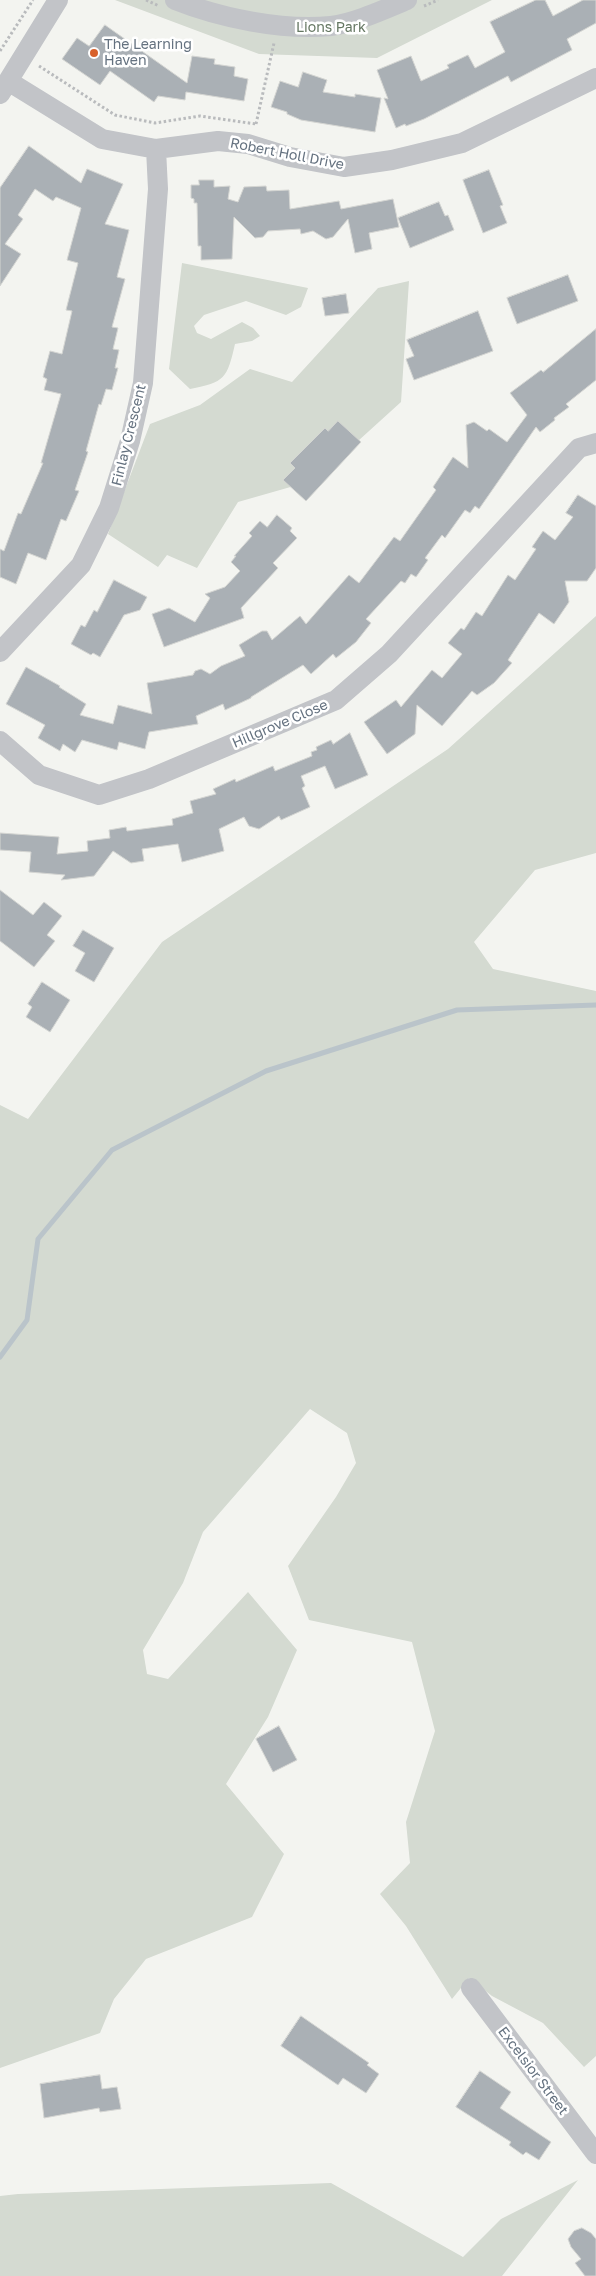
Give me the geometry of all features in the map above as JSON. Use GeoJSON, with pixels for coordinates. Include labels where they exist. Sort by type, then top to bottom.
{"type":"FeatureCollection","features":[{"type":"Feature","properties":{"kind":"street"},"geometry":{"type":"LineString","coordinates":[[4,87],[58,0]]}},
{"type":"Feature","properties":{"kind":"street"},"geometry":{"type":"LineString","coordinates":[[175,0],[229,17],[278,25],[332,26],[407,0]]}},
{"type":"Feature","properties":{"kind":"street","name":"Robert Holl Drive"},"geometry":{"type":"LineString","coordinates":[[4,87],[102,139],[156,149],[218,142],[248,144],[290,157],[344,167],[392,160],[462,143],[596,78]]}},
{"type":"Feature","properties":{"kind":"street","name":"Finlay Crescent"},"geometry":{"type":"LineString","coordinates":[[0,652],[82,566],[109,508],[130,441],[143,383],[158,188],[156,149]]}},
{"type":"Feature","properties":{"kind":"street","name":"Hillgrove Close"},"geometry":{"type":"LineString","coordinates":[[0,740],[39,775],[99,795],[149,779],[336,700],[389,654],[579,448],[596,443]]}},
{"type":"Feature","properties":{"kind":"street","name":"Excelsior Street"},"geometry":{"type":"LineString","coordinates":[[471,1988],[596,2154]]}},
{"type":"Feature","properties":{"kind":"path"},"geometry":{"type":"LineString","coordinates":[[0,51],[33,0]]}},
{"type":"Feature","properties":{"kind":"path"},"geometry":{"type":"LineString","coordinates":[[248,144],[256,124],[278,25]]}},
{"type":"Feature","properties":{"kind":"path"},"geometry":{"type":"LineString","coordinates":[[42,58],[38,65],[115,115],[155,123],[200,116],[256,124]]}},
{"type":"Feature","properties":{"kind":"green space","name":"Lions Park"},"geometry":{"type":"Polygon","coordinates":[[[115,0],[492,0],[377,58],[259,54],[115,0]]]}},
{"type":"Feature","properties":{"kind":"green space"},"geometry":{"type":"Polygon","coordinates":[[[182,263],[308,288],[301,307],[286,315],[246,301],[204,315],[194,326],[197,333],[211,339],[242,322],[253,328],[260,336],[252,341],[235,344],[230,365],[223,377],[218,381],[190,389],[169,369],[182,263]]]}},
{"type":"Feature","properties":{"kind":"green space"},"geometry":{"type":"Polygon","coordinates":[[[409,281],[401,402],[315,480],[238,502],[197,568],[167,555],[158,567],[108,534],[150,424],[200,405],[250,369],[292,382],[378,288],[409,281]]]}},
{"type":"Feature","properties":{"kind":"green space"},"geometry":{"type":"Polygon","coordinates":[[[596,616],[596,853],[535,870],[474,942],[493,969],[596,991],[596,2056],[584,2067],[543,2023],[492,1996],[469,1978],[452,1999],[406,1926],[380,1894],[410,1863],[406,1822],[435,1731],[412,1642],[309,1620],[288,1566],[336,1497],[356,1463],[347,1433],[310,1409],[203,1532],[183,1583],[143,1650],[147,1674],[168,1679],[248,1592],[297,1650],[268,1717],[226,1784],[284,1854],[252,1917],[146,1959],[114,1999],[100,2033],[0,2068],[0,1105],[28,1119],[162,942],[448,749],[596,616]]]}},
{"type":"Feature","properties":{"kind":"green space"},"geometry":{"type":"Polygon","coordinates":[[[578,2180],[502,2276],[0,2276],[0,2196],[331,2183],[463,2257],[501,2219],[578,2180]]]}},
{"type":"Feature","properties":{"kind":"building"},"geometry":{"type":"Polygon","coordinates":[[[536,0],[545,0],[553,16],[583,0],[596,0],[596,23],[567,39],[572,50],[511,82],[508,76],[424,119],[396,128],[384,98],[388,99],[377,70],[411,56],[421,81],[449,68],[447,65],[468,55],[475,68],[505,52],[490,22],[536,0]]]}},
{"type":"Feature","properties":{"kind":"building"},"geometry":{"type":"Polygon","coordinates":[[[105,25],[187,83],[192,56],[215,59],[214,64],[235,67],[234,76],[248,79],[244,101],[186,92],[185,100],[158,96],[154,102],[110,71],[100,85],[62,59],[77,38],[89,46],[105,25]]]}},
{"type":"Feature","properties":{"kind":"building"},"geometry":{"type":"Polygon","coordinates":[[[303,72],[327,80],[323,92],[355,97],[355,94],[381,98],[375,132],[301,120],[287,114],[287,112],[271,107],[280,81],[298,87],[303,72]]]}},
{"type":"Feature","properties":{"kind":"building"},"geometry":{"type":"Polygon","coordinates":[[[29,146],[81,183],[87,169],[123,184],[105,224],[129,230],[117,277],[125,279],[112,327],[118,328],[113,349],[119,350],[115,368],[118,368],[112,390],[106,389],[101,405],[99,404],[86,451],[88,452],[75,490],[79,491],[66,521],[61,519],[46,560],[28,553],[16,584],[0,577],[0,549],[4,551],[18,513],[21,514],[43,463],[41,463],[61,394],[44,390],[47,379],[43,377],[50,351],[62,354],[72,311],[66,310],[78,263],[67,260],[81,208],[56,197],[53,201],[35,189],[18,215],[23,219],[5,244],[21,254],[0,286],[0,188],[29,146]]]}},
{"type":"Feature","properties":{"kind":"building"},"geometry":{"type":"Polygon","coordinates":[[[489,170],[503,205],[500,206],[507,223],[483,233],[463,180],[489,170]]]}},
{"type":"Feature","properties":{"kind":"building"},"geometry":{"type":"Polygon","coordinates":[[[199,180],[214,180],[214,187],[230,186],[228,199],[238,202],[244,187],[266,186],[267,191],[289,190],[290,209],[339,201],[341,209],[393,199],[399,227],[369,233],[372,249],[355,253],[348,219],[333,237],[326,239],[313,231],[301,234],[300,229],[268,231],[263,237],[255,238],[234,217],[232,259],[201,260],[201,246],[198,246],[197,203],[194,203],[194,199],[191,198],[191,185],[199,185],[199,180]]]}},
{"type":"Feature","properties":{"kind":"building"},"geometry":{"type":"Polygon","coordinates":[[[439,202],[445,216],[448,215],[454,230],[410,248],[398,218],[439,202]]]}},
{"type":"Feature","properties":{"kind":"building"},"geometry":{"type":"Polygon","coordinates":[[[568,275],[578,301],[517,324],[507,298],[568,275]]]}},
{"type":"Feature","properties":{"kind":"building"},"geometry":{"type":"Polygon","coordinates":[[[346,294],[349,313],[325,316],[322,298],[346,294]]]}},
{"type":"Feature","properties":{"kind":"building"},"geometry":{"type":"Polygon","coordinates":[[[478,311],[493,351],[414,380],[406,359],[414,356],[407,340],[478,311]]]}},
{"type":"Feature","properties":{"kind":"building"},"geometry":{"type":"Polygon","coordinates":[[[596,329],[596,380],[566,404],[569,407],[540,432],[536,427],[479,509],[475,506],[470,513],[465,510],[445,538],[442,535],[425,558],[428,560],[416,577],[411,574],[405,583],[401,581],[366,619],[371,623],[356,642],[336,658],[333,654],[311,674],[303,665],[251,698],[225,710],[223,704],[196,716],[198,724],[149,732],[145,749],[119,742],[117,750],[82,740],[75,752],[63,744],[60,751],[38,738],[45,725],[6,704],[26,667],[60,686],[86,704],[80,715],[113,724],[118,705],[152,714],[147,683],[193,675],[195,671],[201,669],[210,674],[221,666],[245,656],[239,645],[262,631],[267,631],[272,640],[300,616],[306,624],[349,575],[359,583],[394,537],[400,541],[436,490],[433,487],[453,457],[468,468],[466,425],[474,422],[487,431],[489,429],[507,442],[527,415],[510,393],[541,370],[543,372],[596,329]]]}},
{"type":"Feature","properties":{"kind":"building"},"geometry":{"type":"Polygon","coordinates":[[[338,421],[361,442],[306,501],[283,480],[295,468],[290,463],[325,428],[328,431],[338,421]]]}},
{"type":"Feature","properties":{"kind":"building"},"geometry":{"type":"Polygon","coordinates":[[[578,495],[596,506],[596,568],[587,581],[565,581],[569,602],[554,624],[539,613],[508,660],[512,663],[494,683],[477,695],[472,691],[442,726],[417,705],[415,734],[387,754],[364,722],[396,700],[401,707],[432,670],[442,678],[462,654],[448,643],[461,628],[464,630],[476,612],[482,616],[508,575],[515,580],[536,549],[532,547],[543,531],[555,540],[573,517],[566,513],[578,495]]]}},
{"type":"Feature","properties":{"kind":"building"},"geometry":{"type":"Polygon","coordinates":[[[277,515],[292,528],[290,531],[297,538],[273,563],[278,568],[241,608],[244,618],[164,647],[152,614],[169,608],[195,622],[210,598],[205,594],[225,587],[240,571],[231,562],[252,536],[249,533],[260,521],[267,527],[277,515]]]}},
{"type":"Feature","properties":{"kind":"building"},"geometry":{"type":"Polygon","coordinates":[[[114,580],[147,597],[140,610],[124,615],[100,657],[93,653],[91,655],[71,644],[81,625],[85,627],[94,610],[97,612],[114,580]]]}},
{"type":"Feature","properties":{"kind":"building"},"geometry":{"type":"Polygon","coordinates":[[[350,733],[368,775],[335,789],[325,766],[301,776],[305,786],[302,788],[310,807],[281,820],[279,816],[259,829],[249,826],[244,817],[219,829],[224,851],[182,862],[178,844],[142,849],[144,861],[131,863],[113,851],[94,876],[61,880],[65,875],[29,872],[31,852],[0,850],[0,833],[59,837],[57,854],[88,851],[87,841],[110,838],[109,830],[126,827],[127,831],[173,825],[172,819],[193,813],[190,801],[216,794],[213,789],[235,779],[236,782],[273,766],[275,771],[312,756],[311,752],[317,750],[316,747],[331,740],[333,744],[350,733]]]}},
{"type":"Feature","properties":{"kind":"building"},"geometry":{"type":"Polygon","coordinates":[[[0,890],[33,915],[44,902],[62,916],[47,935],[55,941],[34,967],[0,941],[0,890]]]}},
{"type":"Feature","properties":{"kind":"building"},"geometry":{"type":"Polygon","coordinates":[[[83,930],[114,948],[94,982],[75,971],[85,953],[73,946],[83,930]]]}},
{"type":"Feature","properties":{"kind":"building"},"geometry":{"type":"Polygon","coordinates":[[[42,982],[70,1000],[50,1032],[26,1017],[32,1007],[28,1004],[42,982]]]}},
{"type":"Feature","properties":{"kind":"building"},"geometry":{"type":"Polygon","coordinates":[[[279,1726],[297,1760],[273,1772],[256,1739],[279,1726]]]}},
{"type":"Feature","properties":{"kind":"building"},"geometry":{"type":"Polygon","coordinates":[[[301,2016],[369,2063],[367,2065],[379,2074],[366,2093],[343,2078],[338,2085],[281,2046],[301,2016]]]}},
{"type":"Feature","properties":{"kind":"building"},"geometry":{"type":"Polygon","coordinates":[[[480,2071],[511,2092],[500,2108],[551,2142],[539,2160],[526,2152],[523,2155],[509,2145],[511,2142],[456,2107],[480,2071]]]}},
{"type":"Feature","properties":{"kind":"building"},"geometry":{"type":"Polygon","coordinates":[[[100,2075],[102,2089],[117,2087],[121,2109],[100,2112],[99,2108],[44,2118],[40,2084],[100,2075]]]}},
{"type":"Feature","properties":{"kind":"building"},"geometry":{"type":"Polygon","coordinates":[[[582,2228],[591,2233],[596,2239],[596,2276],[585,2276],[575,2263],[581,2259],[571,2247],[568,2239],[574,2231],[582,2228]]]}},
{"type":"Feature","properties":{"kind":"waterway"},"geometry":{"type":"LineString","coordinates":[[0,1357],[27,1320],[38,1239],[112,1150],[266,1071],[457,1010],[596,1005]]}},
{"type":"Feature","properties":{"kind":"place","name":"The Learning Haven"},"geometry":{"type":"Point","coordinates":[94,53]}}]}
